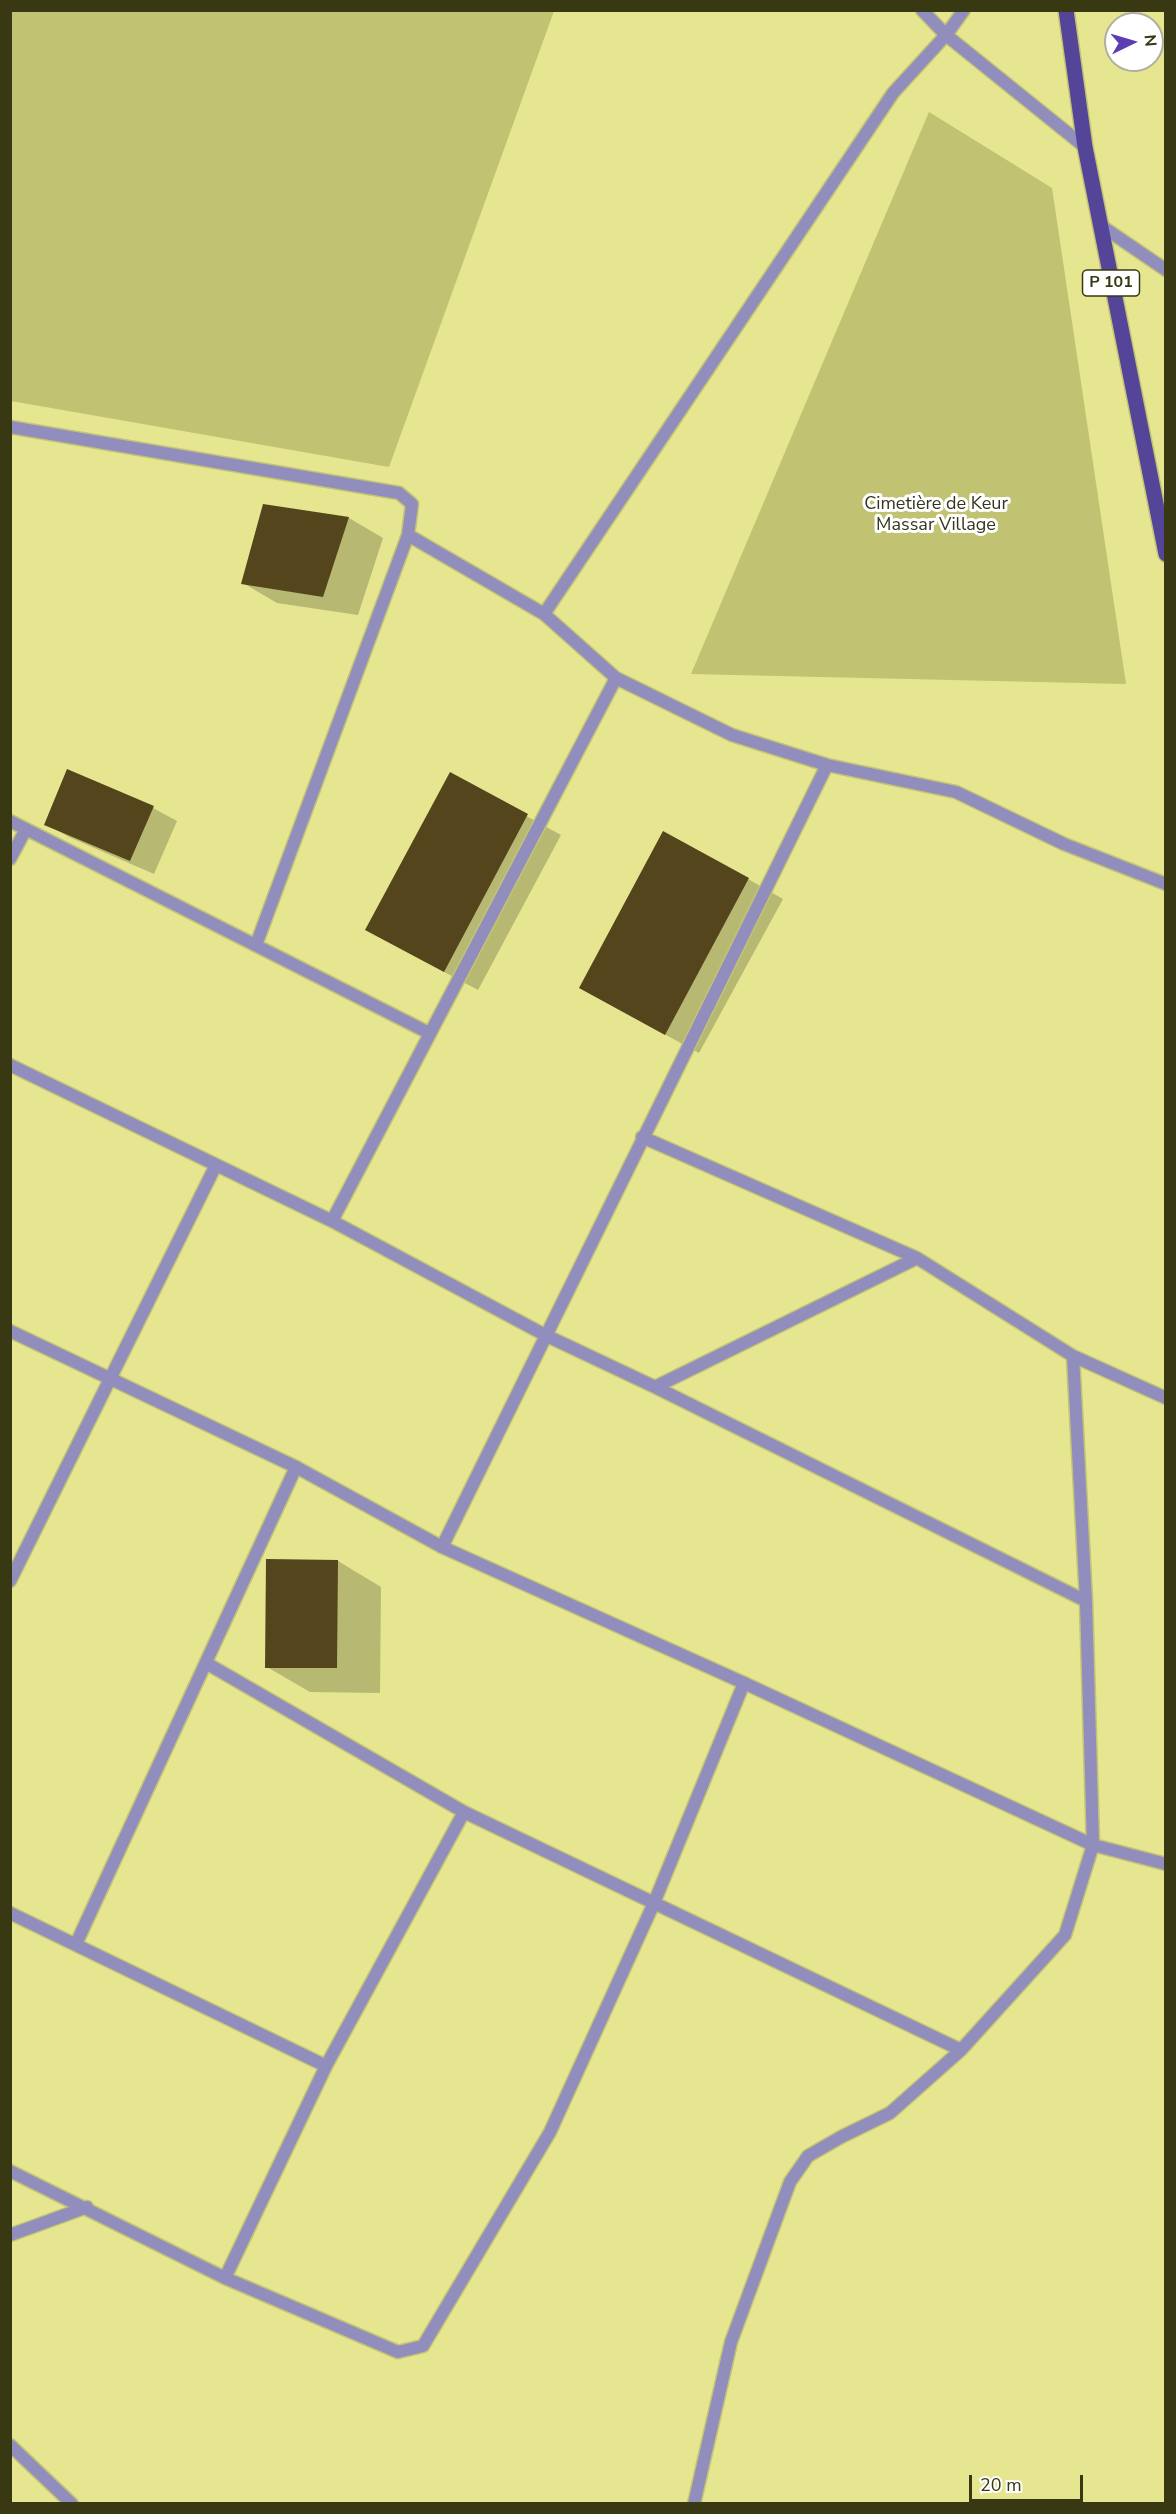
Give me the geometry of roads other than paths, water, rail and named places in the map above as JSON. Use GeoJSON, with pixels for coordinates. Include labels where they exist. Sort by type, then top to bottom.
{"type":"FeatureCollection","features":[{"type":"Feature","properties":{"kind":"main road","name":"P 101"},"geometry":{"type":"LineString","coordinates":[[1066,10],[1085,147],[1166,554]]}},
{"type":"Feature","properties":{"kind":"street"},"geometry":{"type":"LineString","coordinates":[[922,10],[945,35],[1085,147]]}},
{"type":"Feature","properties":{"kind":"street"},"geometry":{"type":"LineString","coordinates":[[544,614],[893,93],[945,35],[964,10]]}},
{"type":"Feature","properties":{"kind":"street"},"geometry":{"type":"LineString","coordinates":[[1100,225],[1166,270]]}},
{"type":"Feature","properties":{"kind":"street"},"geometry":{"type":"LineString","coordinates":[[10,428],[399,493],[412,504],[408,535],[256,945]]}},
{"type":"Feature","properties":{"kind":"street"},"geometry":{"type":"LineString","coordinates":[[408,535],[544,614],[616,678],[732,735],[827,765],[956,792],[1064,844],[1166,884]]}},
{"type":"Feature","properties":{"kind":"street"},"geometry":{"type":"LineString","coordinates":[[332,1221],[616,678]]}},
{"type":"Feature","properties":{"kind":"street"},"geometry":{"type":"LineString","coordinates":[[442,1547],[827,765]]}},
{"type":"Feature","properties":{"kind":"street"},"geometry":{"type":"LineString","coordinates":[[10,821],[429,1033]]}},
{"type":"Feature","properties":{"kind":"street"},"geometry":{"type":"LineString","coordinates":[[10,859],[26,829]]}},
{"type":"Feature","properties":{"kind":"street"},"geometry":{"type":"LineString","coordinates":[[10,1065],[332,1221],[545,1335],[655,1387],[1086,1601]]}},
{"type":"Feature","properties":{"kind":"street"},"geometry":{"type":"LineString","coordinates":[[642,1137],[918,1258],[1073,1356],[1166,1398]]}},
{"type":"Feature","properties":{"kind":"street"},"geometry":{"type":"LineString","coordinates":[[12,1574],[216,1165]]}},
{"type":"Feature","properties":{"kind":"street"},"geometry":{"type":"LineString","coordinates":[[655,1387],[918,1258]]}},
{"type":"Feature","properties":{"kind":"street"},"geometry":{"type":"LineString","coordinates":[[10,1331],[296,1467],[442,1547],[744,1683],[1093,1845],[1166,1864]]}},
{"type":"Feature","properties":{"kind":"street"},"geometry":{"type":"LineString","coordinates":[[694,2504],[731,2342],[790,2182],[808,2156],[890,2113],[962,2050],[1065,1935],[1093,1845],[1086,1601],[1073,1356]]}},
{"type":"Feature","properties":{"kind":"street"},"geometry":{"type":"LineString","coordinates":[[76,1944],[296,1467]]}},
{"type":"Feature","properties":{"kind":"street"},"geometry":{"type":"LineString","coordinates":[[206,1663],[464,1812],[962,2050]]}},
{"type":"Feature","properties":{"kind":"street"},"geometry":{"type":"LineString","coordinates":[[10,2171],[87,2207],[225,2278],[398,2352],[423,2346],[550,2132],[654,1904],[744,1683]]}},
{"type":"Feature","properties":{"kind":"street"},"geometry":{"type":"LineString","coordinates":[[225,2278],[326,2066],[464,1812]]}},
{"type":"Feature","properties":{"kind":"street"},"geometry":{"type":"LineString","coordinates":[[10,1913],[326,2066]]}},
{"type":"Feature","properties":{"kind":"street"},"geometry":{"type":"LineString","coordinates":[[10,2235],[87,2207]]}},
{"type":"Feature","properties":{"kind":"street"},"geometry":{"type":"LineString","coordinates":[[10,2445],[72,2504]]}},
{"type":"Feature","properties":{"kind":"park label","name":"Cimetière de Keur Massar Village"},"geometry":{"type":"Point","coordinates":[936,515]}}]}
